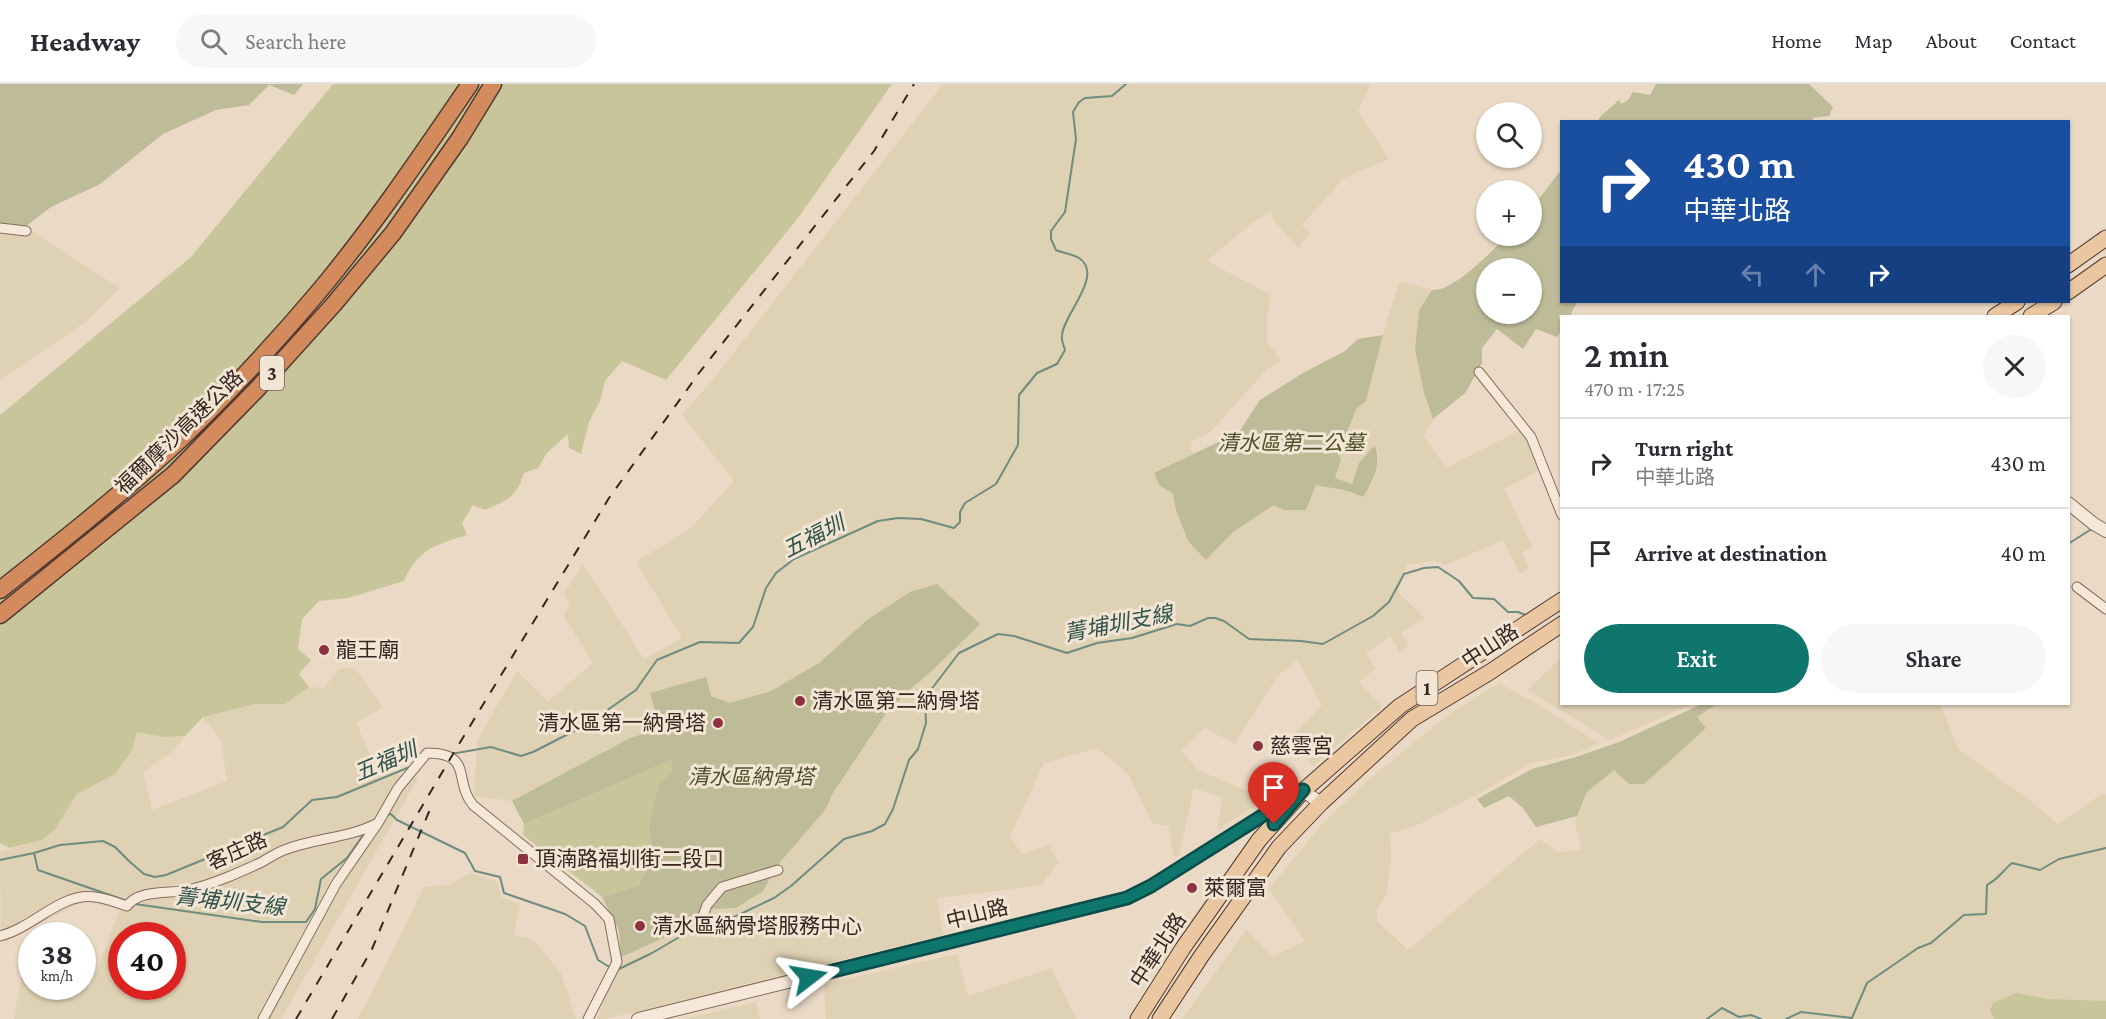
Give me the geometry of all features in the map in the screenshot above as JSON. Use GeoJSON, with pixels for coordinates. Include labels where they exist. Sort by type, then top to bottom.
{"type":"FeatureCollection","features":[{"type":"Feature","properties":{"kind":"highway","name":"福爾摩沙高速公路"},"geometry":{"type":"LineString","coordinates":[[0,590],[99,511],[169,450],[250,369],[320,290],[386,206],[470,84]]}},
{"type":"Feature","properties":{"kind":"highway","name":"福爾摩沙高速公路"},"geometry":{"type":"LineString","coordinates":[[0,615],[174,475],[259,387],[334,304],[393,233],[460,138],[493,84]]}},
{"type":"Feature","properties":{"kind":"main road"},"geometry":{"type":"LineString","coordinates":[[2070,264],[2106,238]]}},
{"type":"Feature","properties":{"kind":"main road"},"geometry":{"type":"LineString","coordinates":[[2070,291],[2106,265]]}},
{"type":"Feature","properties":{"kind":"main road"},"geometry":{"type":"LineString","coordinates":[[1997,315],[2015,303]]}},
{"type":"Feature","properties":{"kind":"main road"},"geometry":{"type":"LineString","coordinates":[[2033,315],[2052,303]]}},
{"type":"Feature","properties":{"kind":"main road","name":"中山路"},"geometry":{"type":"LineString","coordinates":[[1303,790],[1400,706],[1560,601]]}},
{"type":"Feature","properties":{"kind":"main road","name":"中山路"},"geometry":{"type":"LineString","coordinates":[[1321,803],[1412,719],[1490,672],[1560,625]]}},
{"type":"Feature","properties":{"kind":"main road","name":"中華北路"},"geometry":{"type":"LineString","coordinates":[[1138,1019],[1183,948],[1259,840],[1303,790]]}},
{"type":"Feature","properties":{"kind":"main road","name":"中華北路"},"geometry":{"type":"LineString","coordinates":[[1160,1019],[1202,955],[1279,847],[1321,803]]}},
{"type":"Feature","properties":{"kind":"street"},"geometry":{"type":"LineString","coordinates":[[0,228],[26,231]]}},
{"type":"Feature","properties":{"kind":"street"},"geometry":{"type":"LineString","coordinates":[[1479,372],[1531,437],[1560,510]]}},
{"type":"Feature","properties":{"kind":"street"},"geometry":{"type":"LineString","coordinates":[[2070,505],[2106,531]]}},
{"type":"Feature","properties":{"kind":"street"},"geometry":{"type":"LineString","coordinates":[[2078,587],[2106,609]]}},
{"type":"Feature","properties":{"kind":"street"},"geometry":{"type":"LineString","coordinates":[[263,1019],[336,884],[378,823],[398,788],[427,753],[440,753],[454,759],[473,805],[595,904],[609,919],[616,962],[588,1019]]}},
{"type":"Feature","properties":{"kind":"street"},"geometry":{"type":"LineString","coordinates":[[1303,790],[1321,803]]}},
{"type":"Feature","properties":{"kind":"street","name":"中山路"},"geometry":{"type":"LineString","coordinates":[[638,1019],[1127,898],[1151,886],[1303,790]]}},
{"type":"Feature","properties":{"kind":"street","name":"客庄路"},"geometry":{"type":"LineString","coordinates":[[0,936],[24,927],[71,898],[94,896],[127,906],[128,903],[142,896],[188,890],[223,880],[285,849],[320,838],[361,831],[378,823]]}},
{"type":"Feature","properties":{"kind":"street"},"geometry":{"type":"LineString","coordinates":[[703,916],[707,905],[722,887],[778,870]]}},
{"type":"Feature","properties":{"kind":"shaded area"},"geometry":{"type":"Polygon","coordinates":[[[333,84],[892,84],[798,218],[666,380],[622,361],[605,381],[600,401],[589,422],[581,454],[569,448],[568,434],[547,453],[538,468],[524,473],[518,488],[510,497],[485,510],[473,505],[462,523],[467,535],[437,545],[421,555],[409,570],[404,581],[348,598],[319,601],[302,619],[298,649],[311,660],[299,674],[309,687],[285,704],[255,704],[203,717],[185,736],[163,737],[137,732],[132,750],[115,774],[77,794],[55,829],[42,840],[10,848],[0,843],[0,415],[191,257],[333,84]]]}},
{"type":"Feature","properties":{"kind":"shaded area"},"geometry":{"type":"Polygon","coordinates":[[[943,84],[1370,84],[1358,112],[1389,159],[1344,178],[1302,225],[1310,233],[1298,248],[1272,218],[1271,211],[1247,227],[1207,261],[1271,295],[1267,318],[1267,341],[1281,361],[1267,369],[1211,431],[1190,443],[1193,455],[1154,473],[1158,485],[1173,494],[1176,510],[1188,541],[1206,560],[1233,532],[1274,505],[1283,510],[1306,510],[1316,485],[1348,491],[1363,497],[1374,480],[1378,456],[1375,445],[1359,463],[1352,484],[1335,478],[1341,460],[1339,451],[1357,408],[1366,401],[1387,320],[1400,281],[1432,290],[1419,310],[1415,349],[1424,393],[1433,419],[1424,436],[1446,468],[1520,430],[1528,442],[1538,471],[1504,489],[1532,547],[1522,553],[1529,568],[1520,573],[1503,540],[1446,565],[1434,561],[1407,565],[1398,592],[1425,618],[1401,633],[1409,646],[1400,652],[1390,636],[1366,653],[1376,668],[1359,682],[1382,707],[1313,766],[1292,736],[1322,705],[1297,659],[1276,678],[1235,744],[1205,728],[1181,750],[1198,770],[1250,792],[1255,806],[1217,830],[1222,798],[1194,788],[1179,855],[1174,858],[1168,825],[1153,824],[1129,775],[1097,748],[1044,763],[1010,836],[1022,854],[1049,845],[1058,863],[1041,885],[937,898],[943,935],[606,1019],[597,1019],[621,957],[664,938],[711,909],[736,908],[763,891],[776,867],[825,810],[833,793],[887,712],[979,624],[937,585],[910,592],[867,620],[819,663],[771,691],[730,703],[711,696],[705,677],[651,693],[660,728],[628,739],[512,801],[474,796],[477,741],[517,671],[548,701],[593,663],[563,615],[570,605],[564,594],[583,564],[644,659],[682,638],[636,562],[691,528],[734,481],[682,415],[711,382],[943,84]]]}},
{"type":"Feature","properties":{"kind":"shaded area"},"geometry":{"type":"Polygon","coordinates":[[[0,223],[25,227],[120,288],[84,323],[0,380],[0,223]]]}},
{"type":"Feature","properties":{"kind":"shaded area"},"geometry":{"type":"Polygon","coordinates":[[[1560,659],[1560,705],[1690,705],[1610,740],[1527,690],[1560,659]]]}},
{"type":"Feature","properties":{"kind":"shaded area"},"geometry":{"type":"Polygon","coordinates":[[[354,667],[383,707],[356,723],[376,768],[418,778],[281,1019],[14,1019],[18,995],[18,1000],[96,1000],[96,972],[108,941],[108,1000],[186,1000],[186,922],[115,922],[120,909],[85,901],[42,922],[18,922],[18,934],[1,942],[0,852],[42,840],[55,829],[77,794],[115,773],[132,750],[137,732],[163,737],[185,736],[173,751],[143,772],[152,810],[227,781],[221,740],[203,717],[255,704],[285,704],[309,687],[324,688],[339,669],[354,667]]]}},
{"type":"Feature","properties":{"kind":"shaded area"},"geometry":{"type":"Polygon","coordinates":[[[1499,683],[1599,743],[1573,755],[1531,763],[1475,796],[1420,824],[1390,834],[1391,861],[1386,896],[1377,908],[1377,921],[1408,950],[1540,839],[1557,852],[1581,850],[1575,823],[1587,792],[1614,769],[1629,783],[1706,729],[1697,717],[1715,705],[1940,705],[1959,750],[2027,798],[2058,824],[2103,793],[2106,796],[2106,1019],[1182,1019],[1246,930],[1272,957],[1305,941],[1269,889],[1324,822],[1366,782],[1448,715],[1499,683]]]}},
{"type":"Feature","properties":{"kind":"shaded area"},"geometry":{"type":"Polygon","coordinates":[[[671,760],[674,772],[649,826],[652,858],[639,885],[602,897],[523,835],[524,824],[671,760]]]}},
{"type":"Feature","properties":{"kind":"shaded area"},"geometry":{"type":"Polygon","coordinates":[[[470,873],[497,881],[501,897],[520,904],[514,935],[534,940],[561,973],[576,1019],[358,1019],[423,888],[451,884],[470,873]]]}},
{"type":"Feature","properties":{"kind":"shaded area"},"geometry":{"type":"Polygon","coordinates":[[[957,954],[968,996],[1051,968],[1076,1019],[826,1019],[824,984],[957,954]]]}},
{"type":"Feature","properties":{"kind":"shaded area"},"geometry":{"type":"Polygon","coordinates":[[[2017,993],[2047,999],[2106,1001],[2106,1019],[1994,1019],[1990,1010],[1993,1003],[2017,993]]]}},
{"type":"Feature","properties":{"kind":"shaded area"},"geometry":{"type":"Polygon","coordinates":[[[756,1002],[760,1019],[684,1019],[756,1002]]]}},
{"type":"Feature","properties":{"kind":"green space"},"geometry":{"type":"Polygon","coordinates":[[[0,84],[303,84],[294,95],[269,85],[249,105],[216,110],[163,134],[100,184],[51,207],[25,227],[0,223],[0,84]]]}},
{"type":"Feature","properties":{"kind":"green space"},"geometry":{"type":"Polygon","coordinates":[[[1656,84],[1809,84],[1833,107],[1829,116],[1813,118],[1813,120],[1598,120],[1619,100],[1621,104],[1628,100],[1633,92],[1650,95],[1656,84]]]}},
{"type":"Feature","properties":{"kind":"green space"},"geometry":{"type":"Polygon","coordinates":[[[1560,171],[1560,303],[1576,303],[1570,315],[1559,315],[1560,332],[1557,337],[1536,329],[1523,349],[1497,329],[1482,348],[1482,363],[1466,392],[1433,419],[1424,393],[1415,349],[1419,310],[1432,290],[1451,285],[1476,265],[1476,324],[1542,324],[1542,258],[1484,258],[1497,246],[1542,246],[1542,195],[1560,171]]]}},
{"type":"Feature","properties":{"kind":"green space","name":"清水區第二公墓"},"geometry":{"type":"Polygon","coordinates":[[[1383,335],[1366,401],[1357,408],[1339,451],[1341,460],[1335,478],[1352,484],[1359,463],[1375,445],[1377,465],[1363,497],[1348,491],[1316,485],[1306,510],[1283,510],[1274,505],[1233,532],[1206,560],[1188,541],[1176,510],[1173,494],[1159,485],[1154,473],[1239,432],[1260,400],[1303,373],[1345,351],[1358,339],[1383,335]]]}},
{"type":"Feature","properties":{"kind":"green space","name":"清水區納骨塔"},"geometry":{"type":"Polygon","coordinates":[[[937,584],[980,624],[887,712],[833,793],[825,810],[776,867],[763,891],[736,908],[711,909],[664,938],[621,957],[619,931],[602,897],[639,885],[652,858],[649,826],[659,784],[673,772],[671,760],[524,824],[512,801],[628,739],[660,728],[650,693],[706,677],[711,696],[730,703],[771,691],[819,663],[867,620],[910,592],[937,584]]]}},
{"type":"Feature","properties":{"kind":"green space"},"geometry":{"type":"Polygon","coordinates":[[[1700,705],[1715,705],[1697,717],[1706,728],[1644,784],[1629,784],[1614,770],[1587,792],[1577,816],[1536,827],[1523,808],[1509,796],[1484,808],[1477,799],[1532,769],[1619,742],[1700,705]]]}},
{"type":"Feature","properties":{"kind":"waterway","name":"五福圳"},"geometry":{"type":"LineString","coordinates":[[451,754],[491,747],[521,756],[533,752],[586,725],[636,690],[657,660],[700,642],[739,643],[753,627],[766,588],[776,573],[794,559],[878,521],[898,518],[921,519],[954,528],[960,522],[960,512],[965,503],[996,484],[1018,445],[1019,395],[1037,373],[1057,364],[1065,350],[1062,341],[1064,328],[1085,285],[1086,265],[1079,258],[1056,250],[1051,239],[1051,231],[1065,212],[1076,139],[1073,112],[1079,102],[1085,98],[1112,96],[1126,84]]}},
{"type":"Feature","properties":{"kind":"waterway","name":"菁埔圳支線"},"geometry":{"type":"LineString","coordinates":[[2070,543],[2090,530],[2095,530]]}},
{"type":"Feature","properties":{"kind":"waterway","name":"菁埔圳支線"},"geometry":{"type":"LineString","coordinates":[[615,971],[652,953],[714,917],[732,918],[774,898],[844,839],[872,831],[885,824],[893,809],[909,760],[918,749],[926,723],[927,695],[959,653],[998,634],[1014,636],[1067,653],[1097,643],[1132,638],[1177,624],[1190,626],[1208,618],[1215,618],[1224,621],[1249,639],[1323,644],[1373,616],[1389,602],[1404,574],[1424,568],[1438,567],[1459,581],[1473,598],[1494,599],[1508,612],[1518,612],[1528,616]]}},
{"type":"Feature","properties":{"kind":"waterway","name":"五福圳"},"geometry":{"type":"LineString","coordinates":[[0,860],[60,845],[103,841],[115,847],[144,874],[155,877],[166,875],[283,827],[312,800],[337,797],[412,766]]}},
{"type":"Feature","properties":{"kind":"waterway","name":"菁埔圳支線"},"geometry":{"type":"LineString","coordinates":[[386,815],[391,814],[397,820],[465,853],[475,871],[500,877],[504,893],[565,914],[585,926],[598,960],[611,968]]}},
{"type":"Feature","properties":{"kind":"waterway","name":"菁埔圳支線"},"geometry":{"type":"LineString","coordinates":[[135,904],[262,922],[306,922],[315,909],[321,879],[347,858],[364,834]]}},
{"type":"Feature","properties":{"kind":"waterway"},"geometry":{"type":"LineString","coordinates":[[1786,1019],[1801,1012],[1852,1018],[1867,983],[1918,948],[1931,943],[1964,915],[1986,914],[1987,885],[2012,863],[2040,870],[2059,859],[2106,848]]}},
{"type":"Feature","properties":{"kind":"waterway","name":"菁埔圳支線"},"geometry":{"type":"LineString","coordinates":[[34,853],[38,870],[127,901]]}},
{"type":"Feature","properties":{"kind":"waterway"},"geometry":{"type":"LineString","coordinates":[[1707,1019],[1722,1008],[1739,1017],[1751,1015],[1761,1019]]}},
{"type":"Feature","properties":{"kind":"railway"},"geometry":{"type":"LineString","coordinates":[[296,1019],[456,749],[609,498],[699,373],[874,151],[914,84]]}},
{"type":"Feature","properties":{"kind":"railway"},"geometry":{"type":"LineString","coordinates":[[332,1019],[372,949],[433,802]]}},
{"type":"Feature","properties":{"kind":"place","name":"龍王廟"},"geometry":{"type":"Point","coordinates":[324,650]}},
{"type":"Feature","properties":{"kind":"place","name":"清水區第二納骨塔"},"geometry":{"type":"Point","coordinates":[800,701]}},
{"type":"Feature","properties":{"kind":"place","name":"清水區第一納骨塔"},"geometry":{"type":"Point","coordinates":[718,723]}},
{"type":"Feature","properties":{"kind":"place","name":"慈雲宮"},"geometry":{"type":"Point","coordinates":[1258,746]}},
{"type":"Feature","properties":{"kind":"place","name":"頂湳路福圳街二段口"},"geometry":{"type":"Point","coordinates":[523,859]}},
{"type":"Feature","properties":{"kind":"place","name":"萊爾富"},"geometry":{"type":"Point","coordinates":[1192,888]}},
{"type":"Feature","properties":{"kind":"place","name":"清水區納骨塔服務中心"},"geometry":{"type":"Point","coordinates":[640,926]}},
{"type":"Feature","properties":{"kind":"route"},"geometry":{"type":"LineString","coordinates":[[809,977],[1127,898],[1151,886],[1303,790],[1274,824]]}}]}
